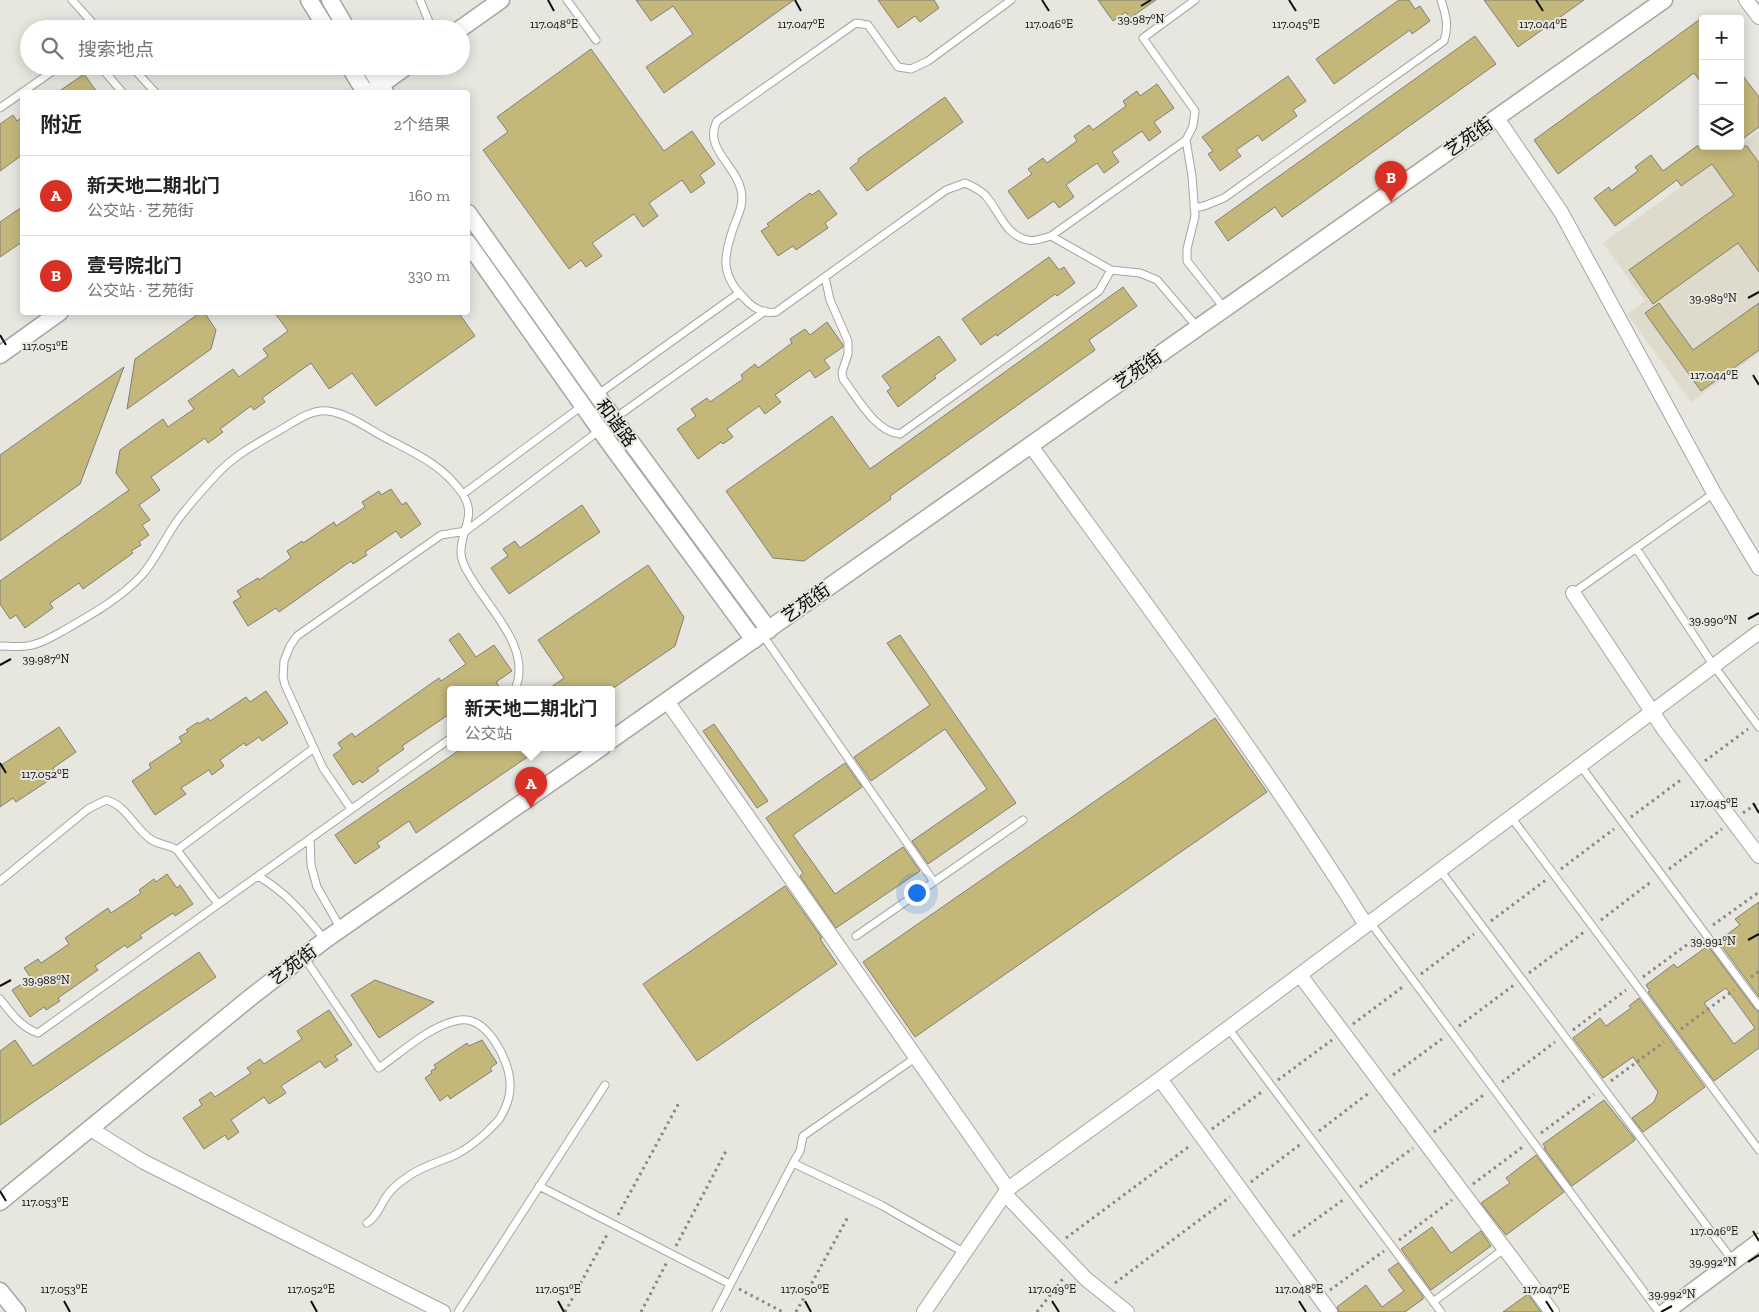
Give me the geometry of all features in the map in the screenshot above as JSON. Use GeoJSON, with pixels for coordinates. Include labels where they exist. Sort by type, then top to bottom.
{"type":"FeatureCollection","features":[{"type":"Feature","properties":{"kind":"street"},"geometry":{"type":"LineString","coordinates":[[309,0],[321,20]]}},
{"type":"Feature","properties":{"kind":"street"},"geometry":{"type":"LineString","coordinates":[[330,0],[342,20]]}},
{"type":"Feature","properties":{"kind":"street"},"geometry":{"type":"LineString","coordinates":[[470,22],[501,0]]}},
{"type":"Feature","properties":{"kind":"street","name":"艺苑街"},"geometry":{"type":"LineString","coordinates":[[615,737],[1664,0]]}},
{"type":"Feature","properties":{"kind":"street"},"geometry":{"type":"LineString","coordinates":[[1746,0],[1759,17]]}},
{"type":"Feature","properties":{"kind":"street"},"geometry":{"type":"LineString","coordinates":[[355,75],[364,90]]}},
{"type":"Feature","properties":{"kind":"street"},"geometry":{"type":"LineString","coordinates":[[373,75],[379,90],[396,75]]}},
{"type":"Feature","properties":{"kind":"street"},"geometry":{"type":"LineString","coordinates":[[1497,118],[1561,212],[1714,493],[1759,568]]}},
{"type":"Feature","properties":{"kind":"street","name":"和谐路"},"geometry":{"type":"LineString","coordinates":[[470,216],[614,419],[762,635]]}},
{"type":"Feature","properties":{"kind":"street","name":"和谐路"},"geometry":{"type":"LineString","coordinates":[[470,246],[600,430],[762,635]]}},
{"type":"Feature","properties":{"kind":"street"},"geometry":{"type":"LineString","coordinates":[[0,355],[56,315]]}},
{"type":"Feature","properties":{"kind":"street"},"geometry":{"type":"LineString","coordinates":[[1031,446],[1228,717],[1368,924]]}},
{"type":"Feature","properties":{"kind":"street"},"geometry":{"type":"LineString","coordinates":[[1573,593],[1652,711],[1759,856]]}},
{"type":"Feature","properties":{"kind":"street"},"geometry":{"type":"LineString","coordinates":[[924,1312],[1006,1192],[1759,632]]}},
{"type":"Feature","properties":{"kind":"street"},"geometry":{"type":"LineString","coordinates":[[667,701],[1006,1192],[1086,1280],[1126,1312]]}},
{"type":"Feature","properties":{"kind":"street","name":"艺苑街"},"geometry":{"type":"LineString","coordinates":[[0,1202],[251,997],[325,940],[596,751]]}},
{"type":"Feature","properties":{"kind":"street"},"geometry":{"type":"LineString","coordinates":[[1300,975],[1552,1312]]}},
{"type":"Feature","properties":{"kind":"street"},"geometry":{"type":"LineString","coordinates":[[1160,1079],[1330,1312]]}},
{"type":"Feature","properties":{"kind":"street"},"geometry":{"type":"LineString","coordinates":[[89,1128],[144,1162],[443,1312]]}},
{"type":"Feature","properties":{"kind":"street"},"geometry":{"type":"LineString","coordinates":[[1665,1312],[1759,1242]]}},
{"type":"Feature","properties":{"kind":"street"},"geometry":{"type":"LineString","coordinates":[[0,1291],[18,1312]]}},
{"type":"Feature","properties":{"kind":"lane"},"geometry":{"type":"LineString","coordinates":[[72,0],[90,20]]}},
{"type":"Feature","properties":{"kind":"lane"},"geometry":{"type":"LineString","coordinates":[[420,0],[428,20]]}},
{"type":"Feature","properties":{"kind":"lane"},"geometry":{"type":"LineString","coordinates":[[567,0],[596,40]]}},
{"type":"Feature","properties":{"kind":"lane"},"geometry":{"type":"LineString","coordinates":[[1011,0],[928,61],[910,69],[898,67],[868,25],[856,23],[716,121],[713,128],[716,147],[737,176],[742,202],[740,214],[725,258],[731,283],[739,293],[759,310],[776,312],[946,190],[965,183],[976,188],[986,196],[1007,228],[1017,236],[1029,241],[1051,236],[1186,140],[1193,126],[1195,111],[1143,38],[1195,0]]}},
{"type":"Feature","properties":{"kind":"lane"},"geometry":{"type":"LineString","coordinates":[[1194,208],[1224,198],[1444,41],[1447,31],[1447,18],[1441,0]]}},
{"type":"Feature","properties":{"kind":"lane"},"geometry":{"type":"LineString","coordinates":[[26,90],[47,75]]}},
{"type":"Feature","properties":{"kind":"lane"},"geometry":{"type":"LineString","coordinates":[[108,75],[120,90]]}},
{"type":"Feature","properties":{"kind":"lane"},"geometry":{"type":"LineString","coordinates":[[139,75],[153,90]]}},
{"type":"Feature","properties":{"kind":"lane"},"geometry":{"type":"LineString","coordinates":[[0,108],[20,94]]}},
{"type":"Feature","properties":{"kind":"lane"},"geometry":{"type":"LineString","coordinates":[[1186,140],[1195,216],[1187,249],[1187,261],[1224,309]]}},
{"type":"Feature","properties":{"kind":"lane"},"geometry":{"type":"LineString","coordinates":[[1051,236],[1112,270],[1140,273],[1157,280],[1198,328]]}},
{"type":"Feature","properties":{"kind":"lane"},"geometry":{"type":"LineString","coordinates":[[825,277],[830,300],[848,341],[848,354],[842,372],[843,379],[874,420],[884,429],[900,434],[1099,291],[1112,270]]}},
{"type":"Feature","properties":{"kind":"lane"},"geometry":{"type":"LineString","coordinates":[[597,395],[739,293]]}},
{"type":"Feature","properties":{"kind":"lane"},"geometry":{"type":"LineString","coordinates":[[614,419],[765,311]]}},
{"type":"Feature","properties":{"kind":"lane"},"geometry":{"type":"LineString","coordinates":[[463,494],[583,406]]}},
{"type":"Feature","properties":{"kind":"lane"},"geometry":{"type":"LineString","coordinates":[[0,646],[32,645],[52,637],[90,616],[123,592],[142,574],[177,521],[234,457],[298,420],[318,411],[327,410],[338,413],[435,464],[463,494],[469,509],[461,550],[462,561],[470,577],[512,640],[517,656],[520,680],[517,686]]}},
{"type":"Feature","properties":{"kind":"lane"},"geometry":{"type":"LineString","coordinates":[[351,809],[323,768],[283,677],[284,661],[290,646],[297,636],[441,535],[466,530],[600,430]]}},
{"type":"Feature","properties":{"kind":"lane"},"geometry":{"type":"LineString","coordinates":[[1573,593],[1714,493]]}},
{"type":"Feature","properties":{"kind":"lane"},"geometry":{"type":"LineString","coordinates":[[1636,548],[1714,666],[1759,727]]}},
{"type":"Feature","properties":{"kind":"lane"},"geometry":{"type":"LineString","coordinates":[[762,635],[934,882]]}},
{"type":"Feature","properties":{"kind":"lane"},"geometry":{"type":"LineString","coordinates":[[0,999],[17,1019],[31,1031],[38,1033],[447,741]]}},
{"type":"Feature","properties":{"kind":"lane"},"geometry":{"type":"LineString","coordinates":[[177,850],[314,748]]}},
{"type":"Feature","properties":{"kind":"lane"},"geometry":{"type":"LineString","coordinates":[[1580,765],[1759,1006]]}},
{"type":"Feature","properties":{"kind":"lane"},"geometry":{"type":"LineString","coordinates":[[0,881],[88,809],[106,800],[114,802],[123,809],[149,839],[160,844],[172,846],[177,850],[218,904]]}},
{"type":"Feature","properties":{"kind":"lane"},"geometry":{"type":"LineString","coordinates":[[1511,817],[1759,1150]]}},
{"type":"Feature","properties":{"kind":"lane"},"geometry":{"type":"LineString","coordinates":[[856,936],[1023,820]]}},
{"type":"Feature","properties":{"kind":"lane"},"geometry":{"type":"LineString","coordinates":[[310,839],[311,865],[317,887],[342,929]]}},
{"type":"Feature","properties":{"kind":"lane"},"geometry":{"type":"LineString","coordinates":[[1440,870],[1733,1261]]}},
{"type":"Feature","properties":{"kind":"lane"},"geometry":{"type":"LineString","coordinates":[[258,876],[273,885],[298,907],[325,940]]}},
{"type":"Feature","properties":{"kind":"lane"},"geometry":{"type":"LineString","coordinates":[[1368,924],[1660,1312]]}},
{"type":"Feature","properties":{"kind":"lane"},"geometry":{"type":"LineString","coordinates":[[304,957],[379,1068],[433,1030],[447,1023],[470,1020],[477,1023],[494,1039],[509,1075],[510,1090],[506,1106],[499,1120],[470,1146],[407,1177],[389,1192],[373,1219],[366,1223]]}},
{"type":"Feature","properties":{"kind":"lane"},"geometry":{"type":"LineString","coordinates":[[1228,1028],[1441,1312]]}},
{"type":"Feature","properties":{"kind":"lane"},"geometry":{"type":"LineString","coordinates":[[716,1312],[800,1151],[803,1136],[915,1058]]}},
{"type":"Feature","properties":{"kind":"lane"},"geometry":{"type":"LineString","coordinates":[[458,1312],[605,1085]]}},
{"type":"Feature","properties":{"kind":"lane"},"geometry":{"type":"LineString","coordinates":[[793,1163],[881,1205],[965,1253]]}},
{"type":"Feature","properties":{"kind":"lane"},"geometry":{"type":"LineString","coordinates":[[540,1186],[730,1284]]}},
{"type":"Feature","properties":{"kind":"lane"},"geometry":{"type":"LineString","coordinates":[[1433,1302],[1504,1249]]}},
{"type":"Feature","properties":{"kind":"path"},"geometry":{"type":"LineString","coordinates":[[1103,1293],[1759,802]]}},
{"type":"Feature","properties":{"kind":"path"},"geometry":{"type":"LineString","coordinates":[[1281,1246],[1759,892]]}},
{"type":"Feature","properties":{"kind":"path"},"geometry":{"type":"LineString","coordinates":[[565,1312],[680,1101]]}},
{"type":"Feature","properties":{"kind":"path"},"geometry":{"type":"LineString","coordinates":[[640,1312],[727,1149]]}},
{"type":"Feature","properties":{"kind":"path"},"geometry":{"type":"LineString","coordinates":[[796,1312],[849,1215]]}},
{"type":"Feature","properties":{"kind":"path"},"geometry":{"type":"LineString","coordinates":[[1037,1312],[1073,1266]]}},
{"type":"Feature","properties":{"kind":"path"},"geometry":{"type":"LineString","coordinates":[[730,1284],[782,1312]]}},
{"type":"Feature","properties":{"kind":"shaded area"},"geometry":{"type":"Polygon","coordinates":[[[1759,131],[1759,353],[1691,402],[1627,314],[1645,301],[1603,243],[1732,150],[1744,150],[1744,142],[1759,131]]]}},
{"type":"Feature","properties":{"kind":"building"},"geometry":{"type":"Polygon","coordinates":[[[636,0],[794,0],[664,93],[646,67],[693,34],[673,6],[651,21],[636,0]]]}},
{"type":"Feature","properties":{"kind":"building"},"geometry":{"type":"Polygon","coordinates":[[[878,0],[934,0],[939,8],[920,22],[915,16],[898,28],[878,0]]]}},
{"type":"Feature","properties":{"kind":"building"},"geometry":{"type":"Polygon","coordinates":[[[1098,0],[1156,0],[1130,18],[1126,12],[1113,21],[1098,0]]]}},
{"type":"Feature","properties":{"kind":"building"},"geometry":{"type":"Polygon","coordinates":[[[1399,0],[1409,0],[1415,9],[1420,6],[1430,21],[1412,34],[1410,30],[1334,84],[1316,59],[1399,0]]]}},
{"type":"Feature","properties":{"kind":"building"},"geometry":{"type":"Polygon","coordinates":[[[1484,0],[1584,0],[1518,47],[1484,0]]]}},
{"type":"Feature","properties":{"kind":"building"},"geometry":{"type":"Polygon","coordinates":[[[1699,20],[1699,80],[1694,73],[1558,174],[1534,140],[1699,20]]]}},
{"type":"Feature","properties":{"kind":"building"},"geometry":{"type":"Polygon","coordinates":[[[1475,36],[1496,64],[1282,217],[1275,207],[1228,241],[1215,222],[1475,36]]]}},
{"type":"Feature","properties":{"kind":"building"},"geometry":{"type":"Polygon","coordinates":[[[591,49],[664,151],[692,131],[715,164],[700,175],[705,183],[691,193],[682,180],[649,203],[658,216],[643,227],[634,214],[592,243],[602,256],[586,267],[581,260],[569,269],[483,150],[508,132],[497,117],[591,49]]]}},
{"type":"Feature","properties":{"kind":"building"},"geometry":{"type":"Polygon","coordinates":[[[85,75],[96,90],[61,90],[85,75]]]}},
{"type":"Feature","properties":{"kind":"building"},"geometry":{"type":"Polygon","coordinates":[[[1288,76],[1306,101],[1293,110],[1297,116],[1262,141],[1258,135],[1236,150],[1241,156],[1220,171],[1208,154],[1213,151],[1202,137],[1288,76]]]}},
{"type":"Feature","properties":{"kind":"building"},"geometry":{"type":"Polygon","coordinates":[[[1744,77],[1759,97],[1759,127],[1744,138],[1744,77]]]}},
{"type":"Feature","properties":{"kind":"building"},"geometry":{"type":"Polygon","coordinates":[[[1157,84],[1174,108],[1154,122],[1161,132],[1149,141],[1142,131],[1112,152],[1119,162],[1104,173],[1097,163],[1066,185],[1074,197],[1059,208],[1054,201],[1028,219],[1008,191],[1032,174],[1028,169],[1043,158],[1047,163],[1077,141],[1074,136],[1089,125],[1093,130],[1126,106],[1123,101],[1137,91],[1140,96],[1157,84]]]}},
{"type":"Feature","properties":{"kind":"building"},"geometry":{"type":"Polygon","coordinates":[[[945,97],[963,122],[867,191],[850,168],[859,161],[858,159],[945,97]]]}},
{"type":"Feature","properties":{"kind":"building"},"geometry":{"type":"Polygon","coordinates":[[[13,115],[17,121],[20,119],[20,156],[0,171],[0,124],[13,115]]]}},
{"type":"Feature","properties":{"kind":"building"},"geometry":{"type":"Polygon","coordinates":[[[1697,146],[1699,146],[1699,150],[1744,150],[1744,146],[1747,146],[1759,163],[1759,272],[1738,243],[1653,304],[1629,270],[1734,195],[1712,164],[1681,186],[1677,180],[1615,226],[1594,198],[1609,187],[1611,191],[1638,171],[1635,167],[1651,155],[1663,171],[1697,146]]]}},
{"type":"Feature","properties":{"kind":"building"},"geometry":{"type":"Polygon","coordinates":[[[819,190],[837,214],[825,223],[828,228],[796,250],[793,246],[778,256],[761,231],[769,226],[767,224],[776,217],[810,193],[812,195],[819,190]]]}},
{"type":"Feature","properties":{"kind":"building"},"geometry":{"type":"Polygon","coordinates":[[[20,208],[20,243],[0,257],[0,222],[20,208]]]}},
{"type":"Feature","properties":{"kind":"building"},"geometry":{"type":"Polygon","coordinates":[[[1049,257],[1059,270],[1064,267],[1075,283],[1057,296],[1055,294],[997,336],[996,334],[981,345],[962,319],[1049,257]]]}},
{"type":"Feature","properties":{"kind":"building"},"geometry":{"type":"Polygon","coordinates":[[[1123,287],[1137,306],[1089,340],[1095,350],[890,496],[891,499],[804,561],[773,558],[726,491],[832,416],[870,469],[1123,287]]]}},
{"type":"Feature","properties":{"kind":"building"},"geometry":{"type":"Polygon","coordinates":[[[1659,303],[1693,350],[1759,303],[1759,350],[1701,391],[1645,313],[1659,303]]]}},
{"type":"Feature","properties":{"kind":"building"},"geometry":{"type":"Polygon","coordinates":[[[197,315],[206,315],[216,330],[211,349],[127,409],[135,359],[197,315]]]}},
{"type":"Feature","properties":{"kind":"building"},"geometry":{"type":"Polygon","coordinates":[[[276,315],[460,315],[475,336],[376,406],[352,373],[329,389],[311,363],[262,398],[265,402],[254,410],[251,406],[220,429],[223,432],[208,443],[205,438],[151,477],[160,490],[139,505],[150,520],[142,525],[149,535],[139,542],[141,545],[131,551],[133,553],[83,589],[79,583],[50,603],[53,608],[25,628],[16,615],[10,619],[0,604],[0,581],[129,490],[116,473],[120,450],[163,419],[168,427],[194,409],[188,401],[233,369],[239,377],[268,356],[263,349],[288,331],[276,315]]]}},
{"type":"Feature","properties":{"kind":"building"},"geometry":{"type":"Polygon","coordinates":[[[827,322],[843,345],[843,347],[824,360],[830,368],[815,378],[810,370],[775,395],[781,402],[765,414],[759,406],[727,429],[733,437],[723,444],[721,442],[698,459],[677,429],[696,416],[691,409],[707,398],[710,402],[743,379],[741,375],[755,364],[758,368],[792,343],[790,339],[805,329],[810,335],[827,322]]]}},
{"type":"Feature","properties":{"kind":"building"},"geometry":{"type":"Polygon","coordinates":[[[939,336],[956,360],[898,407],[887,391],[891,388],[882,376],[939,336]]]}},
{"type":"Feature","properties":{"kind":"building"},"geometry":{"type":"Polygon","coordinates":[[[124,367],[80,484],[0,541],[0,455],[124,367]]]}},
{"type":"Feature","properties":{"kind":"building"},"geometry":{"type":"Polygon","coordinates":[[[391,489],[402,505],[406,502],[421,524],[401,538],[396,531],[365,552],[367,555],[353,564],[351,561],[279,612],[276,608],[248,626],[233,602],[241,597],[237,591],[258,578],[259,580],[291,558],[287,551],[302,541],[303,543],[334,522],[336,526],[365,507],[362,502],[379,491],[381,495],[391,489]]]}},
{"type":"Feature","properties":{"kind":"building"},"geometry":{"type":"Polygon","coordinates":[[[582,505],[600,532],[509,594],[491,568],[508,556],[503,549],[515,541],[520,548],[582,505]]]}},
{"type":"Feature","properties":{"kind":"building"},"geometry":{"type":"Polygon","coordinates":[[[648,565],[684,617],[675,646],[615,687],[552,686],[564,678],[538,640],[648,565]]]}},
{"type":"Feature","properties":{"kind":"building"},"geometry":{"type":"Polygon","coordinates":[[[459,633],[476,657],[494,645],[512,671],[496,682],[499,686],[447,686],[447,716],[402,746],[404,749],[377,768],[379,771],[362,783],[360,780],[353,785],[333,755],[342,749],[338,743],[352,733],[355,737],[439,678],[441,681],[466,664],[449,640],[459,633]]]}},
{"type":"Feature","properties":{"kind":"building"},"geometry":{"type":"Polygon","coordinates":[[[900,635],[1016,803],[928,864],[912,841],[987,789],[945,729],[871,781],[854,757],[930,705],[887,643],[900,635]]]}},
{"type":"Feature","properties":{"kind":"building"},"geometry":{"type":"Polygon","coordinates":[[[266,691],[288,723],[262,741],[259,737],[246,746],[244,743],[220,760],[224,766],[212,775],[209,770],[181,788],[186,794],[155,815],[132,781],[151,768],[149,764],[182,742],[179,737],[188,732],[186,730],[208,718],[210,721],[246,697],[250,702],[266,691]]]}},
{"type":"Feature","properties":{"kind":"building"},"geometry":{"type":"Polygon","coordinates":[[[1215,718],[1267,792],[915,1037],[863,962],[1215,718]]]}},
{"type":"Feature","properties":{"kind":"building"},"geometry":{"type":"Polygon","coordinates":[[[714,724],[768,801],[757,808],[703,731],[714,724]]]}},
{"type":"Feature","properties":{"kind":"building"},"geometry":{"type":"Polygon","coordinates":[[[59,727],[76,752],[53,768],[57,775],[16,802],[13,798],[0,807],[0,766],[59,727]]]}},
{"type":"Feature","properties":{"kind":"building"},"geometry":{"type":"Polygon","coordinates":[[[458,751],[536,751],[416,833],[409,821],[377,843],[380,847],[355,864],[335,835],[458,751]]]}},
{"type":"Feature","properties":{"kind":"building"},"geometry":{"type":"Polygon","coordinates":[[[845,763],[862,787],[793,835],[835,894],[903,847],[920,871],[836,928],[800,876],[803,873],[766,818],[845,763]]]}},
{"type":"Feature","properties":{"kind":"building"},"geometry":{"type":"Polygon","coordinates":[[[167,874],[177,888],[180,885],[193,904],[175,916],[173,913],[140,935],[142,938],[127,948],[125,945],[95,966],[98,970],[58,998],[60,1001],[46,1010],[44,1007],[30,1017],[12,990],[31,978],[24,968],[38,959],[41,963],[69,944],[65,938],[108,908],[111,913],[141,893],[139,890],[154,879],[156,882],[167,874]]]}},
{"type":"Feature","properties":{"kind":"building"},"geometry":{"type":"Polygon","coordinates":[[[785,886],[822,938],[820,939],[837,964],[697,1061],[643,984],[785,886]]]}},
{"type":"Feature","properties":{"kind":"building"},"geometry":{"type":"Polygon","coordinates":[[[1759,902],[1759,997],[1718,941],[1740,925],[1735,919],[1759,902]]]}},
{"type":"Feature","properties":{"kind":"building"},"geometry":{"type":"Polygon","coordinates":[[[1708,946],[1755,1009],[1759,1011],[1759,1048],[1714,1081],[1648,992],[1650,991],[1646,985],[1674,964],[1677,968],[1708,946]],[[1726,988],[1704,1003],[1734,1044],[1755,1028],[1726,988]]]}},
{"type":"Feature","properties":{"kind":"building"},"geometry":{"type":"Polygon","coordinates":[[[199,952],[216,977],[0,1125],[0,1051],[15,1040],[33,1066],[199,952]]]}},
{"type":"Feature","properties":{"kind":"building"},"geometry":{"type":"Polygon","coordinates":[[[375,980],[434,1002],[379,1038],[351,995],[375,980]]]}},
{"type":"Feature","properties":{"kind":"building"},"geometry":{"type":"Polygon","coordinates":[[[1639,998],[1705,1087],[1643,1132],[1632,1118],[1654,1102],[1658,1092],[1633,1057],[1603,1078],[1573,1038],[1600,1018],[1606,1026],[1631,1008],[1629,1006],[1639,998]]]}},
{"type":"Feature","properties":{"kind":"building"},"geometry":{"type":"Polygon","coordinates":[[[329,1010],[352,1045],[335,1056],[338,1060],[325,1068],[320,1061],[281,1086],[286,1093],[269,1104],[264,1097],[231,1120],[239,1132],[228,1140],[225,1135],[204,1149],[183,1118],[202,1105],[199,1100],[211,1092],[215,1097],[251,1073],[247,1068],[260,1059],[264,1064],[302,1039],[297,1031],[329,1010]]]}},
{"type":"Feature","properties":{"kind":"building"},"geometry":{"type":"Polygon","coordinates":[[[482,1040],[497,1063],[490,1068],[492,1071],[450,1099],[448,1095],[440,1101],[425,1078],[436,1068],[434,1065],[467,1043],[469,1046],[482,1040]]]}},
{"type":"Feature","properties":{"kind":"building"},"geometry":{"type":"Polygon","coordinates":[[[1604,1100],[1635,1139],[1572,1186],[1543,1144],[1604,1100]]]}},
{"type":"Feature","properties":{"kind":"building"},"geometry":{"type":"Polygon","coordinates":[[[1536,1155],[1564,1192],[1506,1235],[1481,1203],[1510,1183],[1506,1178],[1536,1155]]]}},
{"type":"Feature","properties":{"kind":"building"},"geometry":{"type":"Polygon","coordinates":[[[1432,1227],[1451,1253],[1481,1231],[1491,1246],[1431,1290],[1401,1249],[1432,1227]]]}},
{"type":"Feature","properties":{"kind":"building"},"geometry":{"type":"Polygon","coordinates":[[[1398,1263],[1423,1296],[1423,1299],[1405,1312],[1339,1312],[1337,1307],[1366,1285],[1382,1307],[1404,1291],[1388,1270],[1398,1263]]]}},
{"type":"Feature","properties":{"kind":"building"},"geometry":{"type":"Polygon","coordinates":[[[1528,1294],[1541,1312],[1503,1312],[1528,1294]]]}},
{"type":"Feature","properties":{"kind":"place","name":"壹号院北门"},"geometry":{"type":"Point","coordinates":[1391,202]}},
{"type":"Feature","properties":{"kind":"place","name":"新天地二期北门"},"geometry":{"type":"Point","coordinates":[531,808]}}]}
